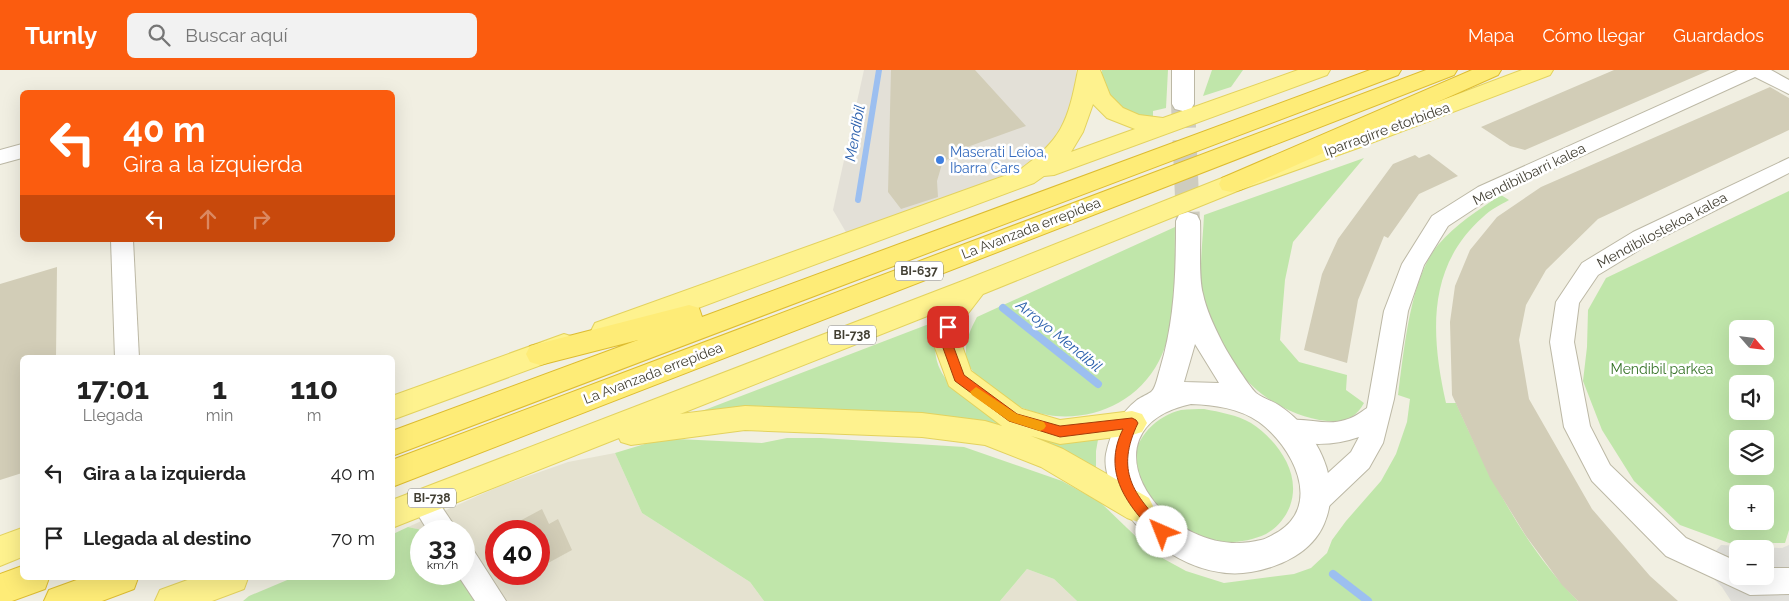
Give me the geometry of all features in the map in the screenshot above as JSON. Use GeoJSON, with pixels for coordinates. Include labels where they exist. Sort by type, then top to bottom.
{"type":"FeatureCollection","features":[{"type":"Feature","properties":{"kind":"highway","name":"La Avanzada errepidea"},"geometry":{"type":"LineString","coordinates":[[395,443],[1065,190],[1390,70]]}},
{"type":"Feature","properties":{"kind":"highway","name":"La Avanzada errepidea"},"geometry":{"type":"LineString","coordinates":[[395,473],[1446,70]]}},
{"type":"Feature","properties":{"kind":"highway"},"geometry":{"type":"LineString","coordinates":[[1231,184],[1490,70]]}},
{"type":"Feature","properties":{"kind":"highway"},"geometry":{"type":"LineString","coordinates":[[540,354],[657,325],[1065,190]]}},
{"type":"Feature","properties":{"kind":"highway"},"geometry":{"type":"LineString","coordinates":[[0,590],[28,580]]}},
{"type":"Feature","properties":{"kind":"highway"},"geometry":{"type":"LineString","coordinates":[[61,601],[117,580]]}},
{"type":"Feature","properties":{"kind":"main road"},"geometry":{"type":"LineString","coordinates":[[1089,70],[1100,100],[1111,112],[1133,122],[1164,126]]}},
{"type":"Feature","properties":{"kind":"main road"},"geometry":{"type":"LineString","coordinates":[[1026,177],[1050,161],[1065,146],[1078,116],[1089,70]]}},
{"type":"Feature","properties":{"kind":"main road"},"geometry":{"type":"LineString","coordinates":[[395,407],[1319,70]]}},
{"type":"Feature","properties":{"kind":"main road","name":"Iparragirre etorbidea"},"geometry":{"type":"LineString","coordinates":[[1231,184],[1350,144],[1542,70]]}},
{"type":"Feature","properties":{"kind":"main road","name":"BI-738"},"geometry":{"type":"LineString","coordinates":[[395,513],[974,287],[1231,184]]}},
{"type":"Feature","properties":{"kind":"main road"},"geometry":{"type":"LineString","coordinates":[[974,287],[950,317],[945,337],[959,378],[1013,418],[1060,432],[1132,423]]}},
{"type":"Feature","properties":{"kind":"main road"},"geometry":{"type":"LineString","coordinates":[[571,444],[656,428],[745,418],[922,424],[985,433],[1019,444],[1076,472],[1138,508]]}},
{"type":"Feature","properties":{"kind":"main road"},"geometry":{"type":"LineString","coordinates":[[0,551],[20,544]]}},
{"type":"Feature","properties":{"kind":"main road"},"geometry":{"type":"LineString","coordinates":[[172,601],[227,580]]}},
{"type":"Feature","properties":{"kind":"street"},"geometry":{"type":"LineString","coordinates":[[1183,70],[1183,104]]}},
{"type":"Feature","properties":{"kind":"street"},"geometry":{"type":"LineString","coordinates":[[1756,70],[1789,88]]}},
{"type":"Feature","properties":{"kind":"street","name":"Mendibilbarri kalea"},"geometry":{"type":"LineString","coordinates":[[1317,500],[1360,460],[1370,443],[1382,400],[1396,311],[1413,264],[1440,221],[1486,192],[1756,70]]}},
{"type":"Feature","properties":{"kind":"street"},"geometry":{"type":"LineString","coordinates":[[0,157],[20,152]]}},
{"type":"Feature","properties":{"kind":"street","name":"Mendibilostekoa kalea"},"geometry":{"type":"LineString","coordinates":[[1729,572],[1676,547],[1601,473],[1577,427],[1562,342],[1568,302],[1590,268],[1641,238],[1789,165]]}},
{"type":"Feature","properties":{"kind":"street"},"geometry":{"type":"LineString","coordinates":[[1165,398],[1181,345],[1189,291],[1188,221]]}},
{"type":"Feature","properties":{"kind":"street"},"geometry":{"type":"LineString","coordinates":[[122,242],[127,355]]}},
{"type":"Feature","properties":{"kind":"street"},"geometry":{"type":"LineString","coordinates":[[1189,291],[1209,346],[1246,401]]}},
{"type":"Feature","properties":{"kind":"street"},"geometry":{"type":"LineString","coordinates":[[1190,392],[1218,393],[1246,401],[1270,414],[1290,430],[1306,452],[1315,476],[1317,500],[1308,525],[1289,544],[1262,556],[1228,558],[1193,550],[1162,532],[1138,508],[1126,486],[1121,463],[1123,442],[1132,423],[1146,408],[1165,398],[1190,392]]}},
{"type":"Feature","properties":{"kind":"street"},"geometry":{"type":"LineString","coordinates":[[1290,430],[1340,434],[1361,426],[1377,414]]}},
{"type":"Feature","properties":{"kind":"street"},"geometry":{"type":"LineString","coordinates":[[423,502],[436,520]]}},
{"type":"Feature","properties":{"kind":"street"},"geometry":{"type":"LineString","coordinates":[[0,540],[20,532]]}},
{"type":"Feature","properties":{"kind":"street"},"geometry":{"type":"LineString","coordinates":[[475,576],[492,601]]}},
{"type":"Feature","properties":{"kind":"street","name":"Mendibilostekoa kalea"},"geometry":{"type":"LineString","coordinates":[[1774,581],[1789,581]]}},
{"type":"Feature","properties":{"kind":"shaded area"},"geometry":{"type":"Polygon","coordinates":[[[864,70],[1076,70],[1077,84],[1063,135],[1030,164],[939,202],[847,234],[833,210],[864,70]]]}},
{"type":"Feature","properties":{"kind":"shaded area"},"geometry":{"type":"Polygon","coordinates":[[[615,453],[642,513],[750,582],[764,601],[476,601],[465,585],[475,585],[475,520],[424,520],[500,486],[568,462],[615,453]]]}},
{"type":"Feature","properties":{"kind":"shaded area"},"geometry":{"type":"Polygon","coordinates":[[[1721,545],[1729,545],[1729,585],[1774,585],[1774,548],[1782,548],[1789,545],[1789,601],[1731,601],[1722,587],[1704,569],[1721,545]]]}},
{"type":"Feature","properties":{"kind":"shaded area"},"geometry":{"type":"Polygon","coordinates":[[[1027,569],[1054,579],[1077,601],[1000,601],[1027,569]]]}},
{"type":"Feature","properties":{"kind":"green space"},"geometry":{"type":"Polygon","coordinates":[[[1102,70],[1168,70],[1166,108],[1153,111],[1153,118],[1143,117],[1124,110],[1110,98],[1103,80],[1102,70]]]}},
{"type":"Feature","properties":{"kind":"green space"},"geometry":{"type":"Polygon","coordinates":[[[1212,70],[1243,70],[1231,87],[1203,96],[1212,70]]]}},
{"type":"Feature","properties":{"kind":"green space"},"geometry":{"type":"Polygon","coordinates":[[[1364,158],[1293,242],[1285,280],[1280,340],[1299,362],[1347,375],[1346,390],[1364,403],[1349,418],[1339,421],[1327,421],[1290,411],[1273,402],[1243,377],[1231,362],[1221,345],[1203,300],[1201,266],[1204,215],[1364,158]]]}},
{"type":"Feature","properties":{"kind":"green space","name":"Mendibil parkea"},"geometry":{"type":"Polygon","coordinates":[[[1789,191],[1789,530],[1785,543],[1774,543],[1774,540],[1729,540],[1729,543],[1680,525],[1634,481],[1602,430],[1583,381],[1587,347],[1588,310],[1606,278],[1789,191]]]}},
{"type":"Feature","properties":{"kind":"green space"},"geometry":{"type":"Polygon","coordinates":[[[1501,195],[1509,200],[1486,214],[1464,237],[1451,258],[1442,280],[1437,304],[1436,328],[1441,378],[1446,403],[1456,403],[1494,482],[1523,532],[1558,579],[1578,601],[1077,601],[1054,579],[1027,569],[1000,601],[764,601],[750,582],[642,513],[615,453],[648,443],[677,439],[762,443],[787,438],[821,438],[964,447],[1062,481],[1100,502],[1153,553],[1186,571],[1224,583],[1294,574],[1311,568],[1327,553],[1332,540],[1381,481],[1396,454],[1407,422],[1410,399],[1398,395],[1406,337],[1415,295],[1428,259],[1452,230],[1501,195]]]}},
{"type":"Feature","properties":{"kind":"green space"},"geometry":{"type":"Polygon","coordinates":[[[1175,227],[1173,312],[1166,346],[1159,361],[1144,383],[1125,399],[1103,410],[1079,416],[1054,416],[1029,411],[1006,400],[985,384],[970,368],[966,356],[966,345],[977,317],[1175,227]]]}},
{"type":"Feature","properties":{"kind":"green space"},"geometry":{"type":"Polygon","coordinates":[[[942,319],[935,348],[937,359],[947,380],[956,390],[992,418],[1007,426],[1099,434],[1096,468],[1046,446],[694,414],[942,319]]]}},
{"type":"Feature","properties":{"kind":"green space"},"geometry":{"type":"Polygon","coordinates":[[[1204,409],[1234,416],[1251,423],[1270,438],[1285,458],[1293,482],[1290,506],[1281,522],[1266,534],[1253,539],[1227,542],[1213,541],[1186,534],[1161,516],[1138,479],[1135,463],[1136,452],[1145,433],[1161,418],[1171,413],[1181,410],[1204,409]]]}},
{"type":"Feature","properties":{"kind":"green space"},"geometry":{"type":"Polygon","coordinates":[[[410,527],[410,585],[465,585],[476,601],[243,601],[249,596],[287,580],[395,580],[395,533],[410,527]]]}},
{"type":"Feature","properties":{"kind":"building"},"geometry":{"type":"Polygon","coordinates":[[[891,70],[975,70],[1026,126],[959,150],[942,164],[937,181],[938,197],[901,209],[888,192],[891,70]]]}},
{"type":"Feature","properties":{"kind":"building"},"geometry":{"type":"Polygon","coordinates":[[[1614,70],[1710,70],[1525,150],[1510,146],[1481,127],[1614,70]]]}},
{"type":"Feature","properties":{"kind":"building"},"geometry":{"type":"Polygon","coordinates":[[[1770,87],[1789,98],[1789,130],[1598,219],[1546,270],[1526,305],[1519,340],[1529,399],[1592,509],[1650,576],[1678,601],[1578,601],[1562,585],[1526,536],[1490,478],[1452,395],[1450,322],[1455,286],[1470,250],[1497,217],[1541,187],[1770,87]]]}},
{"type":"Feature","properties":{"kind":"building"},"geometry":{"type":"Polygon","coordinates":[[[1429,154],[1458,176],[1419,194],[1388,238],[1384,236],[1358,300],[1347,363],[1304,350],[1322,274],[1338,239],[1393,164],[1415,155],[1419,158],[1429,154]]]}},
{"type":"Feature","properties":{"kind":"building"},"geometry":{"type":"Polygon","coordinates":[[[57,267],[56,355],[20,355],[20,474],[0,480],[0,284],[57,267]]]}},
{"type":"Feature","properties":{"kind":"building"},"geometry":{"type":"Polygon","coordinates":[[[542,509],[547,520],[522,520],[542,509]]]}},
{"type":"Feature","properties":{"kind":"building"},"geometry":{"type":"Polygon","coordinates":[[[558,519],[572,550],[550,562],[550,523],[558,519]]]}},
{"type":"Feature","properties":{"kind":"waterway","name":"Mendibil"},"geometry":{"type":"LineString","coordinates":[[858,200],[879,70]]}},
{"type":"Feature","properties":{"kind":"waterway","name":"Arroyo Mendibil"},"geometry":{"type":"LineString","coordinates":[[1003,308],[1098,384]]}},
{"type":"Feature","properties":{"kind":"waterway","name":"Arroyo Mendibil"},"geometry":{"type":"LineString","coordinates":[[1333,574],[1368,601]]}},
{"type":"Feature","properties":{"kind":"tunnel"},"geometry":{"type":"LineString","coordinates":[[1183,104],[1188,221]]}},
{"type":"Feature","properties":{"kind":"slow traffic"},"geometry":{"type":"LineString","coordinates":[[976,392],[1013,418],[1040,426]]}},
{"type":"Feature","properties":{"kind":"place","name":"Maserati Leioa, Ibarra Cars"},"geometry":{"type":"Point","coordinates":[940,160]}},
{"type":"Feature","properties":{"kind":"route"},"geometry":{"type":"LineString","coordinates":[[948,327],[945,337],[959,378],[994,406],[1013,418],[1060,432],[1132,423],[1123,442],[1121,463],[1126,486],[1138,508],[1162,532]]}}]}
